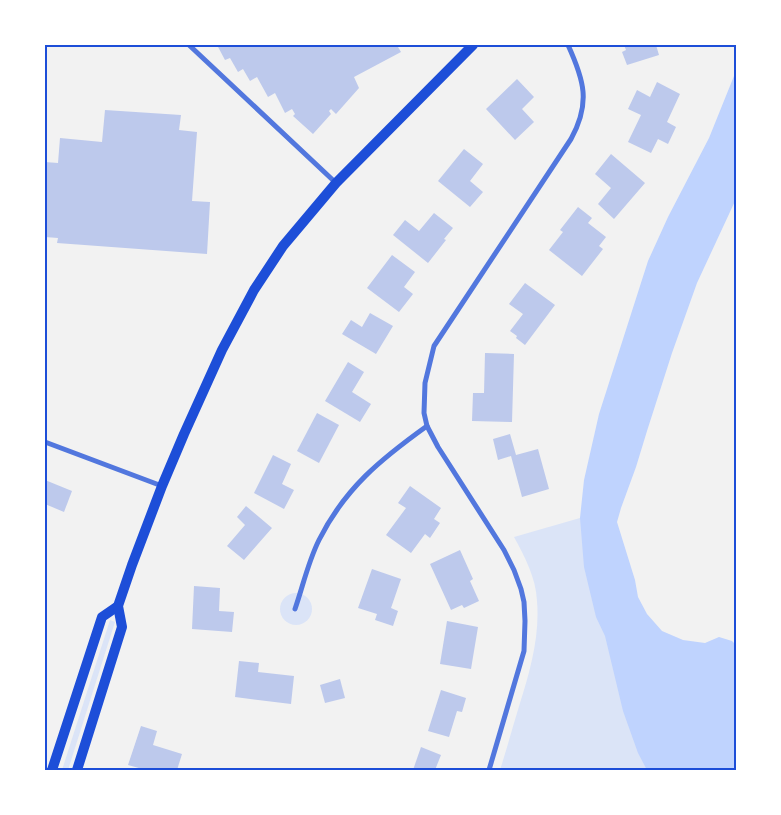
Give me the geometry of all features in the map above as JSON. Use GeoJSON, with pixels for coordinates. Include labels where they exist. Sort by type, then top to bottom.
{"type":"FeatureCollection","features":[{"type":"Feature","properties":{"kind":"main road"},"geometry":{"type":"LineString","coordinates":[[77,770],[122,627],[118,606],[132,565],[184,434],[222,350],[254,290],[283,246],[336,183],[474,45]]}},
{"type":"Feature","properties":{"kind":"main road"},"geometry":{"type":"LineString","coordinates":[[52,770],[102,616],[118,606]]}},
{"type":"Feature","properties":{"kind":"street"},"geometry":{"type":"LineString","coordinates":[[189,45],[336,183]]}},
{"type":"Feature","properties":{"kind":"street"},"geometry":{"type":"LineString","coordinates":[[489,770],[524,651],[524,602],[514,570],[504,550],[438,448],[427,426],[424,413],[425,383],[434,346],[571,139],[580,120],[584,94],[581,77],[568,45]]}},
{"type":"Feature","properties":{"kind":"street"},"geometry":{"type":"LineString","coordinates":[[295,609],[312,557],[333,514],[347,495],[366,475],[427,426]]}},
{"type":"Feature","properties":{"kind":"street"},"geometry":{"type":"LineString","coordinates":[[45,442],[162,486]]}},
{"type":"Feature","properties":{"kind":"shaded area"},"geometry":{"type":"Polygon","coordinates":[[[606,513],[603,539],[736,770],[500,770],[531,666],[538,614],[535,584],[526,560],[514,537],[580,518],[606,513]]]}},
{"type":"Feature","properties":{"kind":"shaded area"},"geometry":{"type":"Polygon","coordinates":[[[296,593],[302,594],[307,598],[311,603],[311,615],[307,620],[302,624],[296,625],[290,624],[285,620],[281,615],[280,609],[281,603],[285,598],[290,594],[296,593]]]}},
{"type":"Feature","properties":{"kind":"shaded area"},"geometry":{"type":"Polygon","coordinates":[[[110,620],[115,622],[68,770],[62,770],[110,620]]]}},
{"type":"Feature","properties":{"kind":"water"},"geometry":{"type":"Polygon","coordinates":[[[736,71],[736,199],[697,283],[617,522],[635,580],[638,597],[647,614],[662,631],[683,640],[705,643],[719,637],[732,641],[736,645],[736,770],[647,770],[638,753],[623,711],[605,636],[596,617],[584,567],[580,518],[584,480],[599,414],[648,261],[668,217],[709,138],[736,71]]]}},
{"type":"Feature","properties":{"kind":"building"},"geometry":{"type":"Polygon","coordinates":[[[217,45],[401,45],[398,47],[401,52],[354,77],[359,88],[336,114],[331,109],[329,111],[331,114],[313,134],[293,116],[295,114],[292,109],[285,113],[275,93],[268,97],[257,77],[250,81],[243,69],[238,72],[230,58],[225,60],[217,45]]]}},
{"type":"Feature","properties":{"kind":"building"},"geometry":{"type":"Polygon","coordinates":[[[624,45],[656,45],[659,55],[627,65],[622,52],[626,50],[624,45]]]}},
{"type":"Feature","properties":{"kind":"building"},"geometry":{"type":"Polygon","coordinates":[[[517,79],[534,97],[522,109],[534,122],[515,140],[486,109],[517,79]]]}},
{"type":"Feature","properties":{"kind":"building"},"geometry":{"type":"Polygon","coordinates":[[[657,82],[680,94],[667,122],[676,127],[668,144],[658,139],[651,153],[628,142],[641,115],[628,109],[637,90],[650,97],[657,82]]]}},
{"type":"Feature","properties":{"kind":"building"},"geometry":{"type":"Polygon","coordinates":[[[105,110],[181,115],[179,130],[197,132],[192,201],[210,202],[207,254],[57,243],[58,238],[45,237],[45,162],[58,163],[60,138],[102,142],[105,110]]]}},
{"type":"Feature","properties":{"kind":"building"},"geometry":{"type":"Polygon","coordinates":[[[464,149],[483,164],[470,181],[483,192],[470,207],[438,181],[464,149]]]}},
{"type":"Feature","properties":{"kind":"building"},"geometry":{"type":"Polygon","coordinates":[[[611,154],[645,183],[614,219],[598,204],[611,188],[595,174],[611,154]]]}},
{"type":"Feature","properties":{"kind":"building"},"geometry":{"type":"Polygon","coordinates":[[[578,207],[592,218],[588,223],[606,237],[599,246],[603,249],[582,276],[549,250],[563,232],[560,230],[578,207]]]}},
{"type":"Feature","properties":{"kind":"building"},"geometry":{"type":"Polygon","coordinates":[[[434,213],[453,228],[428,263],[393,235],[405,220],[419,231],[434,213]]]}},
{"type":"Feature","properties":{"kind":"building"},"geometry":{"type":"Polygon","coordinates":[[[392,255],[415,272],[404,287],[413,294],[399,312],[367,288],[392,255]]]}},
{"type":"Feature","properties":{"kind":"building"},"geometry":{"type":"Polygon","coordinates":[[[525,283],[555,305],[525,345],[510,331],[523,314],[509,304],[525,283]]]}},
{"type":"Feature","properties":{"kind":"building"},"geometry":{"type":"Polygon","coordinates":[[[370,313],[393,326],[376,354],[342,334],[351,320],[362,327],[370,313]]]}},
{"type":"Feature","properties":{"kind":"building"},"geometry":{"type":"Polygon","coordinates":[[[485,353],[514,354],[512,422],[472,421],[473,393],[484,393],[485,353]]]}},
{"type":"Feature","properties":{"kind":"building"},"geometry":{"type":"Polygon","coordinates":[[[348,362],[364,372],[352,392],[371,404],[360,422],[325,401],[348,362]]]}},
{"type":"Feature","properties":{"kind":"building"},"geometry":{"type":"Polygon","coordinates":[[[317,413],[339,425],[319,463],[297,451],[317,413]]]}},
{"type":"Feature","properties":{"kind":"building"},"geometry":{"type":"Polygon","coordinates":[[[510,434],[516,455],[538,449],[549,489],[522,497],[511,456],[498,460],[493,439],[510,434]]]}},
{"type":"Feature","properties":{"kind":"building"},"geometry":{"type":"Polygon","coordinates":[[[273,455],[291,464],[282,484],[294,490],[284,509],[254,493],[273,455]]]}},
{"type":"Feature","properties":{"kind":"building"},"geometry":{"type":"Polygon","coordinates":[[[45,480],[72,491],[64,512],[45,504],[45,480]]]}},
{"type":"Feature","properties":{"kind":"building"},"geometry":{"type":"Polygon","coordinates":[[[410,486],[441,508],[434,519],[440,523],[430,538],[425,534],[411,553],[386,535],[406,508],[398,503],[410,486]]]}},
{"type":"Feature","properties":{"kind":"building"},"geometry":{"type":"Polygon","coordinates":[[[246,506],[272,528],[244,560],[227,546],[245,525],[237,517],[246,506]]]}},
{"type":"Feature","properties":{"kind":"building"},"geometry":{"type":"Polygon","coordinates":[[[460,550],[473,579],[470,581],[479,601],[464,608],[462,605],[451,610],[430,564],[460,550]]]}},
{"type":"Feature","properties":{"kind":"building"},"geometry":{"type":"Polygon","coordinates":[[[372,569],[401,579],[391,608],[398,611],[393,626],[375,620],[377,614],[358,608],[372,569]]]}},
{"type":"Feature","properties":{"kind":"building"},"geometry":{"type":"Polygon","coordinates":[[[194,586],[220,588],[219,611],[234,612],[232,632],[192,629],[194,586]]]}},
{"type":"Feature","properties":{"kind":"building"},"geometry":{"type":"Polygon","coordinates":[[[447,621],[478,627],[471,669],[440,664],[447,621]]]}},
{"type":"Feature","properties":{"kind":"building"},"geometry":{"type":"Polygon","coordinates":[[[239,661],[259,663],[258,672],[294,676],[291,704],[235,697],[239,661]]]}},
{"type":"Feature","properties":{"kind":"building"},"geometry":{"type":"Polygon","coordinates":[[[340,679],[345,698],[325,703],[320,685],[340,679]]]}},
{"type":"Feature","properties":{"kind":"building"},"geometry":{"type":"Polygon","coordinates":[[[441,690],[466,698],[462,712],[457,711],[449,737],[428,731],[441,690]]]}},
{"type":"Feature","properties":{"kind":"building"},"geometry":{"type":"Polygon","coordinates":[[[141,726],[157,731],[153,745],[182,754],[177,770],[146,770],[128,765],[141,726]]]}},
{"type":"Feature","properties":{"kind":"building"},"geometry":{"type":"Polygon","coordinates":[[[421,747],[441,755],[435,770],[413,770],[421,747]]]}}]}
